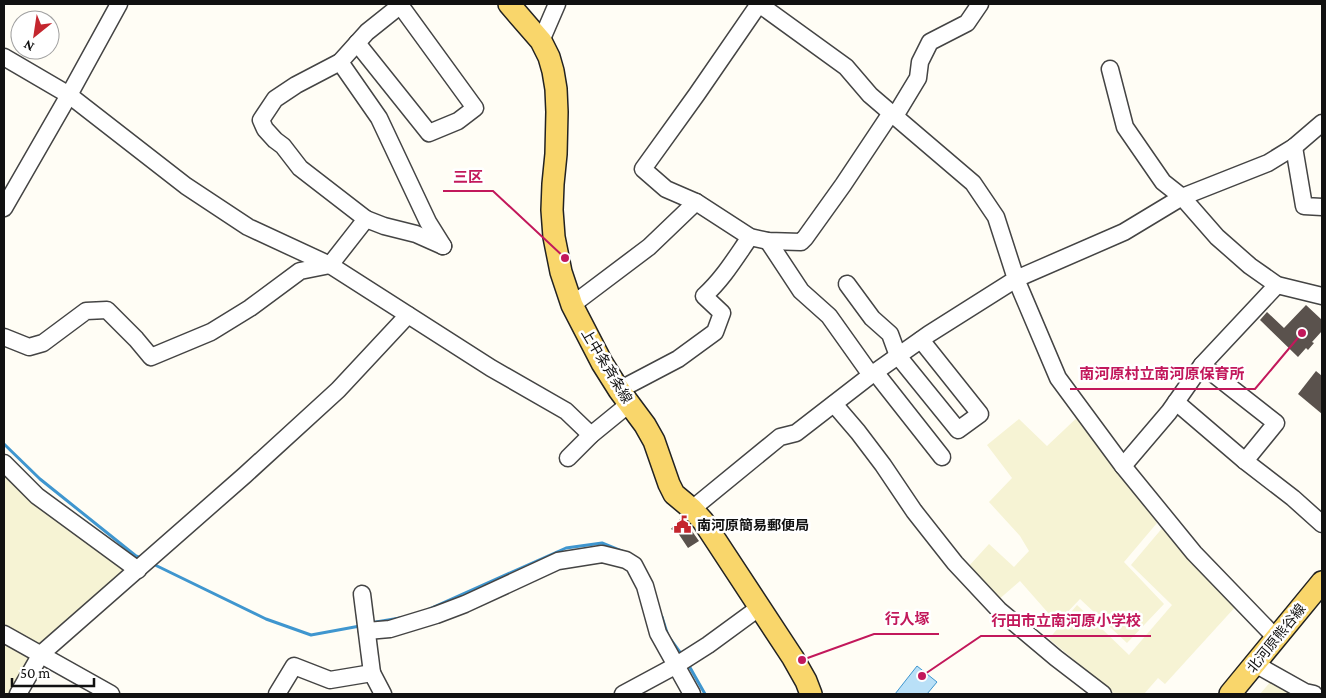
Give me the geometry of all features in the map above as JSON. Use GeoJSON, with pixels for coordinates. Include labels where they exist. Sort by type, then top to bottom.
{"type":"FeatureCollection","features":[{"type":"Feature","properties":{"kind":"main road","name":"上中条斉条線"},"geometry":{"type":"LineString","coordinates":[[509,4],[541,41],[551,64],[556,89],[556,154],[552,184],[554,237],[561,272],[572,306],[624,397],[645,425],[654,441],[674,494],[692,508],[703,521],[793,658],[811,694]]}},
{"type":"Feature","properties":{"kind":"main road","name":"北河原熊谷線"},"geometry":{"type":"LineString","coordinates":[[1230,694],[1322,582]]}},
{"type":"Feature","properties":{"kind":"street"},"geometry":{"type":"LineString","coordinates":[[4,208],[119,4]]}},
{"type":"Feature","properties":{"kind":"street"},"geometry":{"type":"LineString","coordinates":[[541,41],[557,4]]}},
{"type":"Feature","properties":{"kind":"street"},"geometry":{"type":"LineString","coordinates":[[980,4],[967,23],[930,42],[920,62],[918,78],[893,114],[843,185],[801,242],[768,241],[750,237],[696,202],[666,189],[643,169],[759,4],[846,67],[870,95],[893,114],[973,183],[996,217],[1016,279],[1058,378],[1123,466],[1194,553],[1276,638]]}},
{"type":"Feature","properties":{"kind":"street"},"geometry":{"type":"LineString","coordinates":[[340,62],[379,118],[428,222],[443,246],[416,234],[384,226],[366,219],[300,168],[265,129],[261,120],[275,99],[296,85],[340,62],[357,43],[367,32],[392,7],[475,108],[458,121],[429,133],[357,43]]}},
{"type":"Feature","properties":{"kind":"street"},"geometry":{"type":"LineString","coordinates":[[4,57],[69,95],[186,186],[248,226],[330,265],[491,368],[566,411],[592,435]]}},
{"type":"Feature","properties":{"kind":"street"},"geometry":{"type":"LineString","coordinates":[[1110,69],[1125,127],[1163,182],[1182,197],[1217,237],[1250,266],[1277,285],[1322,296]]}},
{"type":"Feature","properties":{"kind":"street"},"geometry":{"type":"LineString","coordinates":[[692,508],[780,437],[796,433],[898,356],[1016,279],[1124,232],[1182,197],[1268,163],[1320,129]]}},
{"type":"Feature","properties":{"kind":"street"},"geometry":{"type":"LineString","coordinates":[[1294,147],[1304,206],[1322,207]]}},
{"type":"Feature","properties":{"kind":"street"},"geometry":{"type":"LineString","coordinates":[[572,306],[649,247],[696,202]]}},
{"type":"Feature","properties":{"kind":"street"},"geometry":{"type":"LineString","coordinates":[[4,337],[29,347],[43,343],[86,311],[107,310],[151,357],[211,332],[250,308],[300,272],[330,265],[366,219]]}},
{"type":"Feature","properties":{"kind":"street"},"geometry":{"type":"LineString","coordinates":[[568,458],[592,435],[624,397],[715,332],[722,313],[704,296],[728,270],[750,237]]}},
{"type":"Feature","properties":{"kind":"street"},"geometry":{"type":"LineString","coordinates":[[768,241],[801,291],[829,316],[873,374],[942,457]]}},
{"type":"Feature","properties":{"kind":"street"},"geometry":{"type":"LineString","coordinates":[[847,284],[872,318],[890,334],[898,356],[958,430],[980,414],[921,340]]}},
{"type":"Feature","properties":{"kind":"street"},"geometry":{"type":"LineString","coordinates":[[1123,466],[1169,412],[1202,365],[1277,285]]}},
{"type":"Feature","properties":{"kind":"street"},"geometry":{"type":"LineString","coordinates":[[18,694],[41,654],[245,475],[338,390],[408,316]]}},
{"type":"Feature","properties":{"kind":"street"},"geometry":{"type":"LineString","coordinates":[[1202,365],[1276,423],[1245,461]]}},
{"type":"Feature","properties":{"kind":"street"},"geometry":{"type":"LineString","coordinates":[[1176,402],[1322,524]]}},
{"type":"Feature","properties":{"kind":"street"},"geometry":{"type":"LineString","coordinates":[[834,404],[873,452],[914,511],[955,563],[986,597],[1035,641],[1103,694]]}},
{"type":"Feature","properties":{"kind":"street"},"geometry":{"type":"LineString","coordinates":[[4,463],[37,496],[138,570]]}},
{"type":"Feature","properties":{"kind":"street"},"geometry":{"type":"LineString","coordinates":[[367,631],[390,629],[436,615],[465,604],[558,561],[602,554],[626,560],[634,565],[645,586],[658,633],[692,694]]}},
{"type":"Feature","properties":{"kind":"street"},"geometry":{"type":"LineString","coordinates":[[362,594],[372,673],[383,694]]}},
{"type":"Feature","properties":{"kind":"street"},"geometry":{"type":"LineString","coordinates":[[623,694],[675,666],[708,645],[760,607]]}},
{"type":"Feature","properties":{"kind":"street"},"geometry":{"type":"LineString","coordinates":[[4,634],[111,694]]}},
{"type":"Feature","properties":{"kind":"street"},"geometry":{"type":"LineString","coordinates":[[1255,664],[1305,692],[1314,694]]}},
{"type":"Feature","properties":{"kind":"street"},"geometry":{"type":"LineString","coordinates":[[277,694],[294,666],[328,687],[372,673]]}},
{"type":"Feature","properties":{"kind":"shaded area"},"geometry":{"type":"Polygon","coordinates":[[[1083,412],[1157,523],[1124,562],[1164,604],[1127,643],[1080,599],[1057,623],[1020,581],[997,601],[968,567],[989,544],[1014,567],[1029,551],[1020,536],[989,502],[1012,478],[987,445],[1019,419],[1047,446],[1083,412]]]}},
{"type":"Feature","properties":{"kind":"shaded area"},"geometry":{"type":"Polygon","coordinates":[[[4,468],[31,502],[128,568],[13,694],[4,694],[4,468]]]}},
{"type":"Feature","properties":{"kind":"shaded area"},"geometry":{"type":"Polygon","coordinates":[[[1164,526],[1237,605],[1165,684],[1158,678],[1144,694],[1115,694],[1049,639],[1077,605],[1129,655],[1172,605],[1131,565],[1164,526]]]}},
{"type":"Feature","properties":{"kind":"shaded area"},"geometry":{"type":"Polygon","coordinates":[[[1272,680],[1298,694],[1260,694],[1272,680]]]}},
{"type":"Feature","properties":{"kind":"water"},"geometry":{"type":"Polygon","coordinates":[[[917,666],[937,682],[927,694],[895,694],[917,666]]]}},
{"type":"Feature","properties":{"kind":"building"},"geometry":{"type":"Polygon","coordinates":[[[1306,305],[1322,320],[1322,331],[1312,342],[1314,343],[1308,350],[1306,348],[1298,357],[1260,320],[1267,312],[1284,328],[1306,305]]]}},
{"type":"Feature","properties":{"kind":"building"},"geometry":{"type":"Polygon","coordinates":[[[1316,371],[1322,376],[1322,414],[1298,394],[1316,371]]]}},
{"type":"Feature","properties":{"kind":"building"},"geometry":{"type":"Polygon","coordinates":[[[682,517],[699,541],[688,548],[678,533],[671,529],[682,517]]]}},
{"type":"Feature","properties":{"kind":"waterway"},"geometry":{"type":"LineString","coordinates":[[4,444],[40,479],[136,556],[141,558]]}},
{"type":"Feature","properties":{"kind":"waterway"},"geometry":{"type":"LineString","coordinates":[[427,610],[566,548],[602,543],[624,552]]}},
{"type":"Feature","properties":{"kind":"waterway"},"geometry":{"type":"LineString","coordinates":[[153,564],[266,619],[311,635],[360,626]]}},
{"type":"Feature","properties":{"kind":"waterway"},"geometry":{"type":"LineString","coordinates":[[662,617],[668,636],[682,655]]}},
{"type":"Feature","properties":{"kind":"waterway"},"geometry":{"type":"LineString","coordinates":[[376,622],[400,618]]}},
{"type":"Feature","properties":{"kind":"waterway"},"geometry":{"type":"LineString","coordinates":[[688,664],[705,694]]}},
{"type":"Feature","properties":{"kind":"place","name":"三区"},"geometry":{"type":"Point","coordinates":[565,258]}},
{"type":"Feature","properties":{"kind":"place","name":"南河原村立南河原保育所"},"geometry":{"type":"Point","coordinates":[1302,333]}},
{"type":"Feature","properties":{"kind":"place","name":"南河原簡易郵便局"},"geometry":{"type":"Point","coordinates":[683,525]}},
{"type":"Feature","properties":{"kind":"place","name":"行人塚"},"geometry":{"type":"Point","coordinates":[802,660]}},
{"type":"Feature","properties":{"kind":"place","name":"行田市立南河原小学校"},"geometry":{"type":"Point","coordinates":[922,676]}}]}
